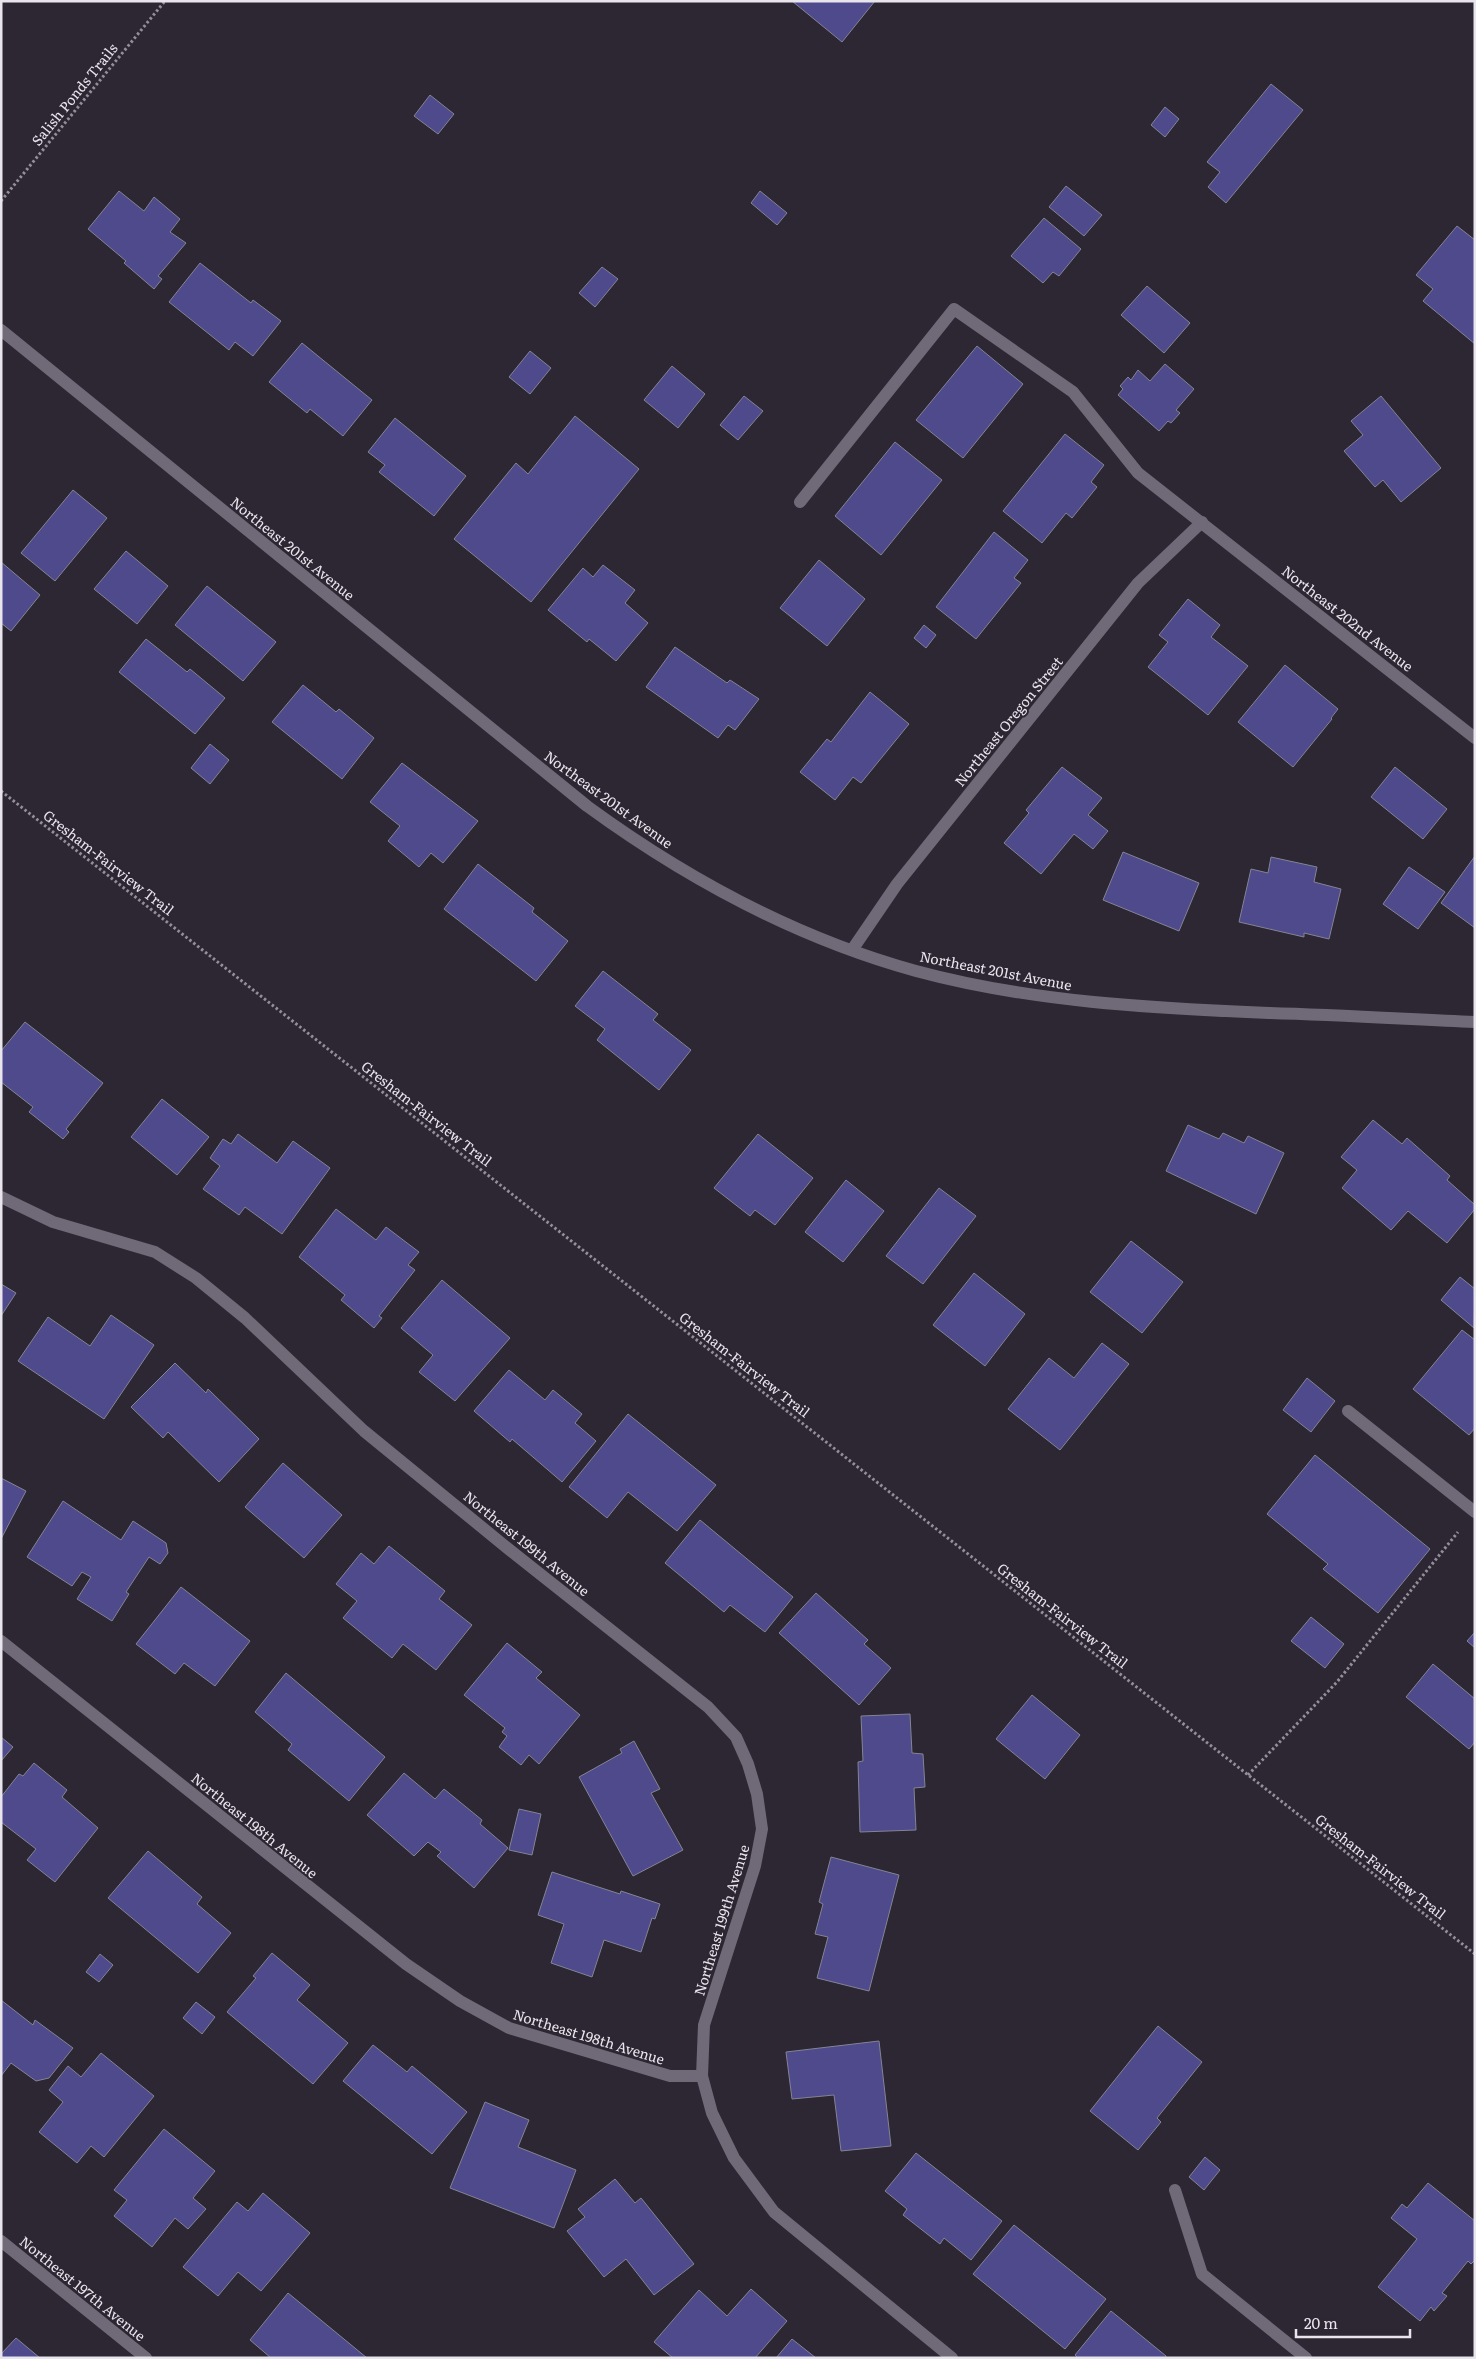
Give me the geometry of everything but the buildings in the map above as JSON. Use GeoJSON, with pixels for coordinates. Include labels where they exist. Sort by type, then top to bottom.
{"type":"FeatureCollection","features":[{"type":"Feature","properties":{"kind":"street","name":"Northeast 202nd Avenue"},"geometry":{"type":"LineString","coordinates":[[800,502],[954,309],[1073,392],[1138,474],[1202,522],[1475,738]]}},
{"type":"Feature","properties":{"kind":"street","name":"Northeast 201st Avenue"},"geometry":{"type":"LineString","coordinates":[[1,330],[602,816],[679,868],[747,906],[852,950],[957,981],[1025,994],[1075,1001],[1168,1009],[1475,1022]]}},
{"type":"Feature","properties":{"kind":"street","name":"Northeast Oregon Street"},"geometry":{"type":"LineString","coordinates":[[852,950],[897,884],[1138,583],[1202,522]]}},
{"type":"Feature","properties":{"kind":"street","name":"Northeast 199th Avenue"},"geometry":{"type":"LineString","coordinates":[[1,1197],[53,1222],[155,1252],[196,1278],[244,1318],[364,1431],[510,1551],[708,1707],[736,1737],[748,1764],[757,1794],[762,1830],[756,1866],[704,2024],[702,2076]]}},
{"type":"Feature","properties":{"kind":"street"},"geometry":{"type":"LineString","coordinates":[[1348,1411],[1474,1512]]}},
{"type":"Feature","properties":{"kind":"street","name":"Northeast 198th Avenue"},"geometry":{"type":"LineString","coordinates":[[1,1641],[406,1964],[460,2001],[509,2028],[670,2076],[702,2076]]}},
{"type":"Feature","properties":{"kind":"street"},"geometry":{"type":"LineString","coordinates":[[702,2076],[712,2114],[734,2158],[774,2212],[952,2358]]}},
{"type":"Feature","properties":{"kind":"street"},"geometry":{"type":"LineString","coordinates":[[1175,2190],[1202,2274],[1306,2358]]}},
{"type":"Feature","properties":{"kind":"street","name":"Northeast 197th Avenue"},"geometry":{"type":"LineString","coordinates":[[1,2241],[146,2358]]}},
{"type":"Feature","properties":{"kind":"path","name":"Salish Ponds Trails"},"geometry":{"type":"LineString","coordinates":[[1,201],[164,1]]}},
{"type":"Feature","properties":{"kind":"path","name":"Gresham-Fairview Trail"},"geometry":{"type":"LineString","coordinates":[[1,791],[1475,1954]]}},
{"type":"Feature","properties":{"kind":"path"},"geometry":{"type":"LineString","coordinates":[[1248,1775],[1337,1682],[1474,1512]]}}]}
